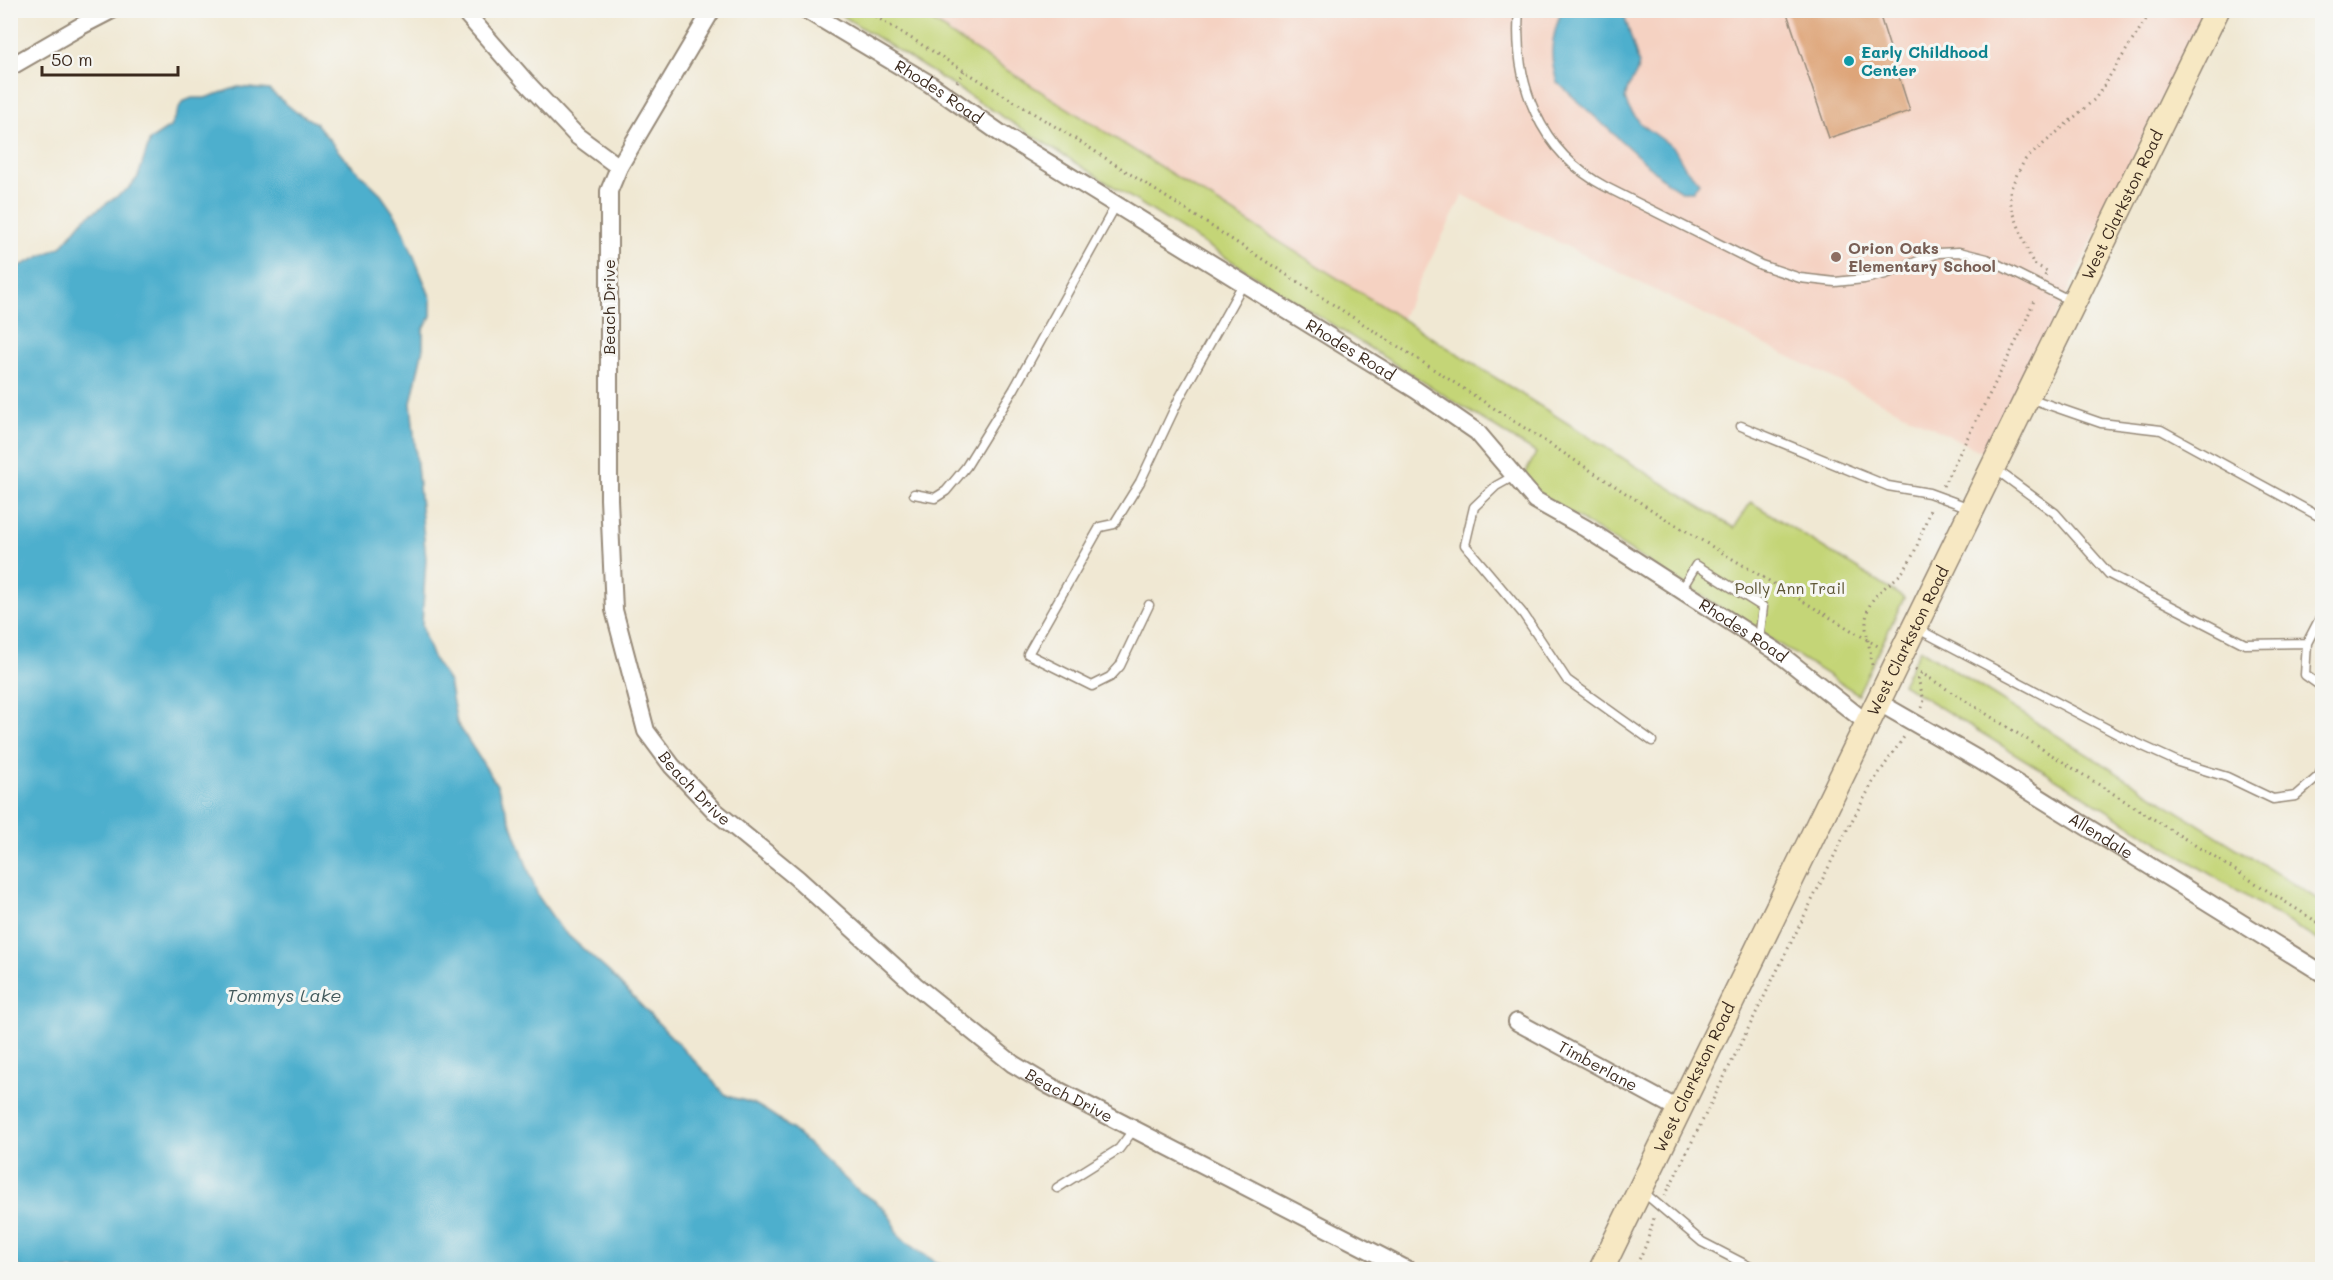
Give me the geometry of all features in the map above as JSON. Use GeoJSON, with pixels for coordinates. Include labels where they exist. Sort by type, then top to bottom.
{"type":"FeatureCollection","features":[{"type":"Feature","properties":{"kind":"main road","name":"West Clarkston Road"},"geometry":{"type":"LineString","coordinates":[[1601,1269],[2217,10]]}},
{"type":"Feature","properties":{"kind":"street"},"geometry":{"type":"LineString","coordinates":[[10,67],[112,10]]}},
{"type":"Feature","properties":{"kind":"street"},"geometry":{"type":"LineString","coordinates":[[464,10],[525,81],[577,136],[619,166],[712,10]]}},
{"type":"Feature","properties":{"kind":"street","name":"Rhodes Road"},"geometry":{"type":"LineString","coordinates":[[806,10],[930,84],[1000,133],[1416,390],[1476,432],[1535,500],[1585,528],[1873,713]]}},
{"type":"Feature","properties":{"kind":"street","name":"Beach Drive"},"geometry":{"type":"LineString","coordinates":[[619,166],[609,191],[609,499],[614,610],[646,731],[672,766],[715,811],[798,878],[915,985],[1013,1064],[1408,1269]]}},
{"type":"Feature","properties":{"kind":"street","name":"Allendale"},"geometry":{"type":"LineString","coordinates":[[1873,713],[1913,723],[1979,760],[2322,973]]}},
{"type":"Feature","properties":{"kind":"street","name":"Timberlane"},"geometry":{"type":"LineString","coordinates":[[1517,1022],[1678,1108]]}},
{"type":"Feature","properties":{"kind":"lane"},"geometry":{"type":"LineString","coordinates":[[1519,10],[1518,55],[1525,87],[1534,112],[1549,138],[1565,156],[1605,187],[1761,265],[1800,278],[1835,282],[1864,279],[1886,273],[1929,255],[1951,251],[1982,258],[2075,303]]}},
{"type":"Feature","properties":{"kind":"lane"},"geometry":{"type":"LineString","coordinates":[[915,494],[934,498],[946,491],[966,467],[1025,369],[1116,205]]}},
{"type":"Feature","properties":{"kind":"lane"},"geometry":{"type":"LineString","coordinates":[[1149,605],[1120,666],[1110,677],[1092,686],[1029,654],[1100,527],[1114,524],[1140,482],[1180,397],[1243,284]]}},
{"type":"Feature","properties":{"kind":"lane"},"geometry":{"type":"LineString","coordinates":[[2028,398],[2101,423],[2161,430],[2322,518]]}},
{"type":"Feature","properties":{"kind":"lane"},"geometry":{"type":"LineString","coordinates":[[1741,426],[1888,486],[1937,496],[1973,509]]}},
{"type":"Feature","properties":{"kind":"lane"},"geometry":{"type":"LineString","coordinates":[[1994,468],[2055,513],[2109,574],[2245,644],[2307,643]]}},
{"type":"Feature","properties":{"kind":"lane"},"geometry":{"type":"LineString","coordinates":[[1514,476],[1496,486],[1474,507],[1465,545],[1524,615],[1567,680],[1652,741]]}},
{"type":"Feature","properties":{"kind":"lane"},"geometry":{"type":"LineString","coordinates":[[1681,590],[1696,565],[1763,608],[1759,640]]}},
{"type":"Feature","properties":{"kind":"lane"},"geometry":{"type":"LineString","coordinates":[[2322,614],[2307,643],[2305,675],[2322,687]]}},
{"type":"Feature","properties":{"kind":"lane"},"geometry":{"type":"LineString","coordinates":[[1915,628],[2123,737],[2178,762],[2227,777],[2273,799],[2296,796],[2319,776],[2322,768]]}},
{"type":"Feature","properties":{"kind":"lane"},"geometry":{"type":"LineString","coordinates":[[1057,1188],[1119,1149],[1135,1128]]}},
{"type":"Feature","properties":{"kind":"lane"},"geometry":{"type":"LineString","coordinates":[[1639,1189],[1702,1242],[1756,1269]]}},
{"type":"Feature","properties":{"kind":"path"},"geometry":{"type":"LineString","coordinates":[[866,10],[1082,143],[1666,519],[1900,659],[2322,924]]}},
{"type":"Feature","properties":{"kind":"path"},"geometry":{"type":"LineString","coordinates":[[1869,672],[1872,665],[1866,623],[1868,610],[1883,586],[1899,578],[1909,563],[1937,496],[2023,328],[2047,272],[2034,264],[2030,257],[2011,206],[2010,191],[2025,160],[2095,99],[2152,10]]}},
{"type":"Feature","properties":{"kind":"path"},"geometry":{"type":"LineString","coordinates":[[1634,1269],[1646,1245],[1660,1206],[1847,830],[1873,782],[1923,707],[1924,700],[1918,679],[1922,673]]}},
{"type":"Feature","properties":{"kind":"shaded area","name":"Orion Oaks Elementary School"},"geometry":{"type":"Polygon","coordinates":[[[915,11],[2204,11],[1988,455],[1463,195],[1401,319],[915,11]]]}},
{"type":"Feature","properties":{"kind":"green space","name":"Polly Ann Trail"},"geometry":{"type":"Polygon","coordinates":[[[835,11],[915,11],[1734,528],[1751,502],[1904,598],[1858,694],[1521,482],[1536,453],[835,11]]]}},
{"type":"Feature","properties":{"kind":"green space"},"geometry":{"type":"Polygon","coordinates":[[[1920,649],[2322,902],[2322,943],[1902,684],[1920,649]]]}},
{"type":"Feature","properties":{"kind":"water"},"geometry":{"type":"Polygon","coordinates":[[[1561,11],[1623,11],[1639,64],[1625,99],[1628,107],[1641,124],[1674,148],[1686,169],[1699,182],[1693,191],[1681,191],[1665,181],[1557,82],[1552,46],[1561,11]]]}},
{"type":"Feature","properties":{"kind":"water","name":"Tommys Lake"},"geometry":{"type":"Polygon","coordinates":[[[238,87],[269,90],[296,112],[316,123],[344,158],[379,192],[400,222],[431,299],[431,316],[423,330],[423,348],[411,403],[426,559],[422,624],[433,658],[449,682],[457,723],[497,785],[538,896],[561,929],[609,972],[723,1092],[733,1098],[758,1106],[799,1135],[847,1181],[882,1207],[892,1220],[900,1237],[947,1269],[25,1270],[11,1260],[11,270],[61,247],[84,219],[129,188],[138,177],[150,140],[170,127],[182,102],[192,98],[205,98],[238,87]]]}},
{"type":"Feature","properties":{"kind":"building","name":"Early Childhood Center"},"geometry":{"type":"Polygon","coordinates":[[[1786,10],[1878,10],[1910,111],[1829,138],[1786,10]]]}},
{"type":"Feature","properties":{"kind":"place","name":"Early Childhood Center"},"geometry":{"type":"Point","coordinates":[1849,61]}},
{"type":"Feature","properties":{"kind":"place","name":"Orion Oaks Elementary School"},"geometry":{"type":"Point","coordinates":[1836,257]}}]}
